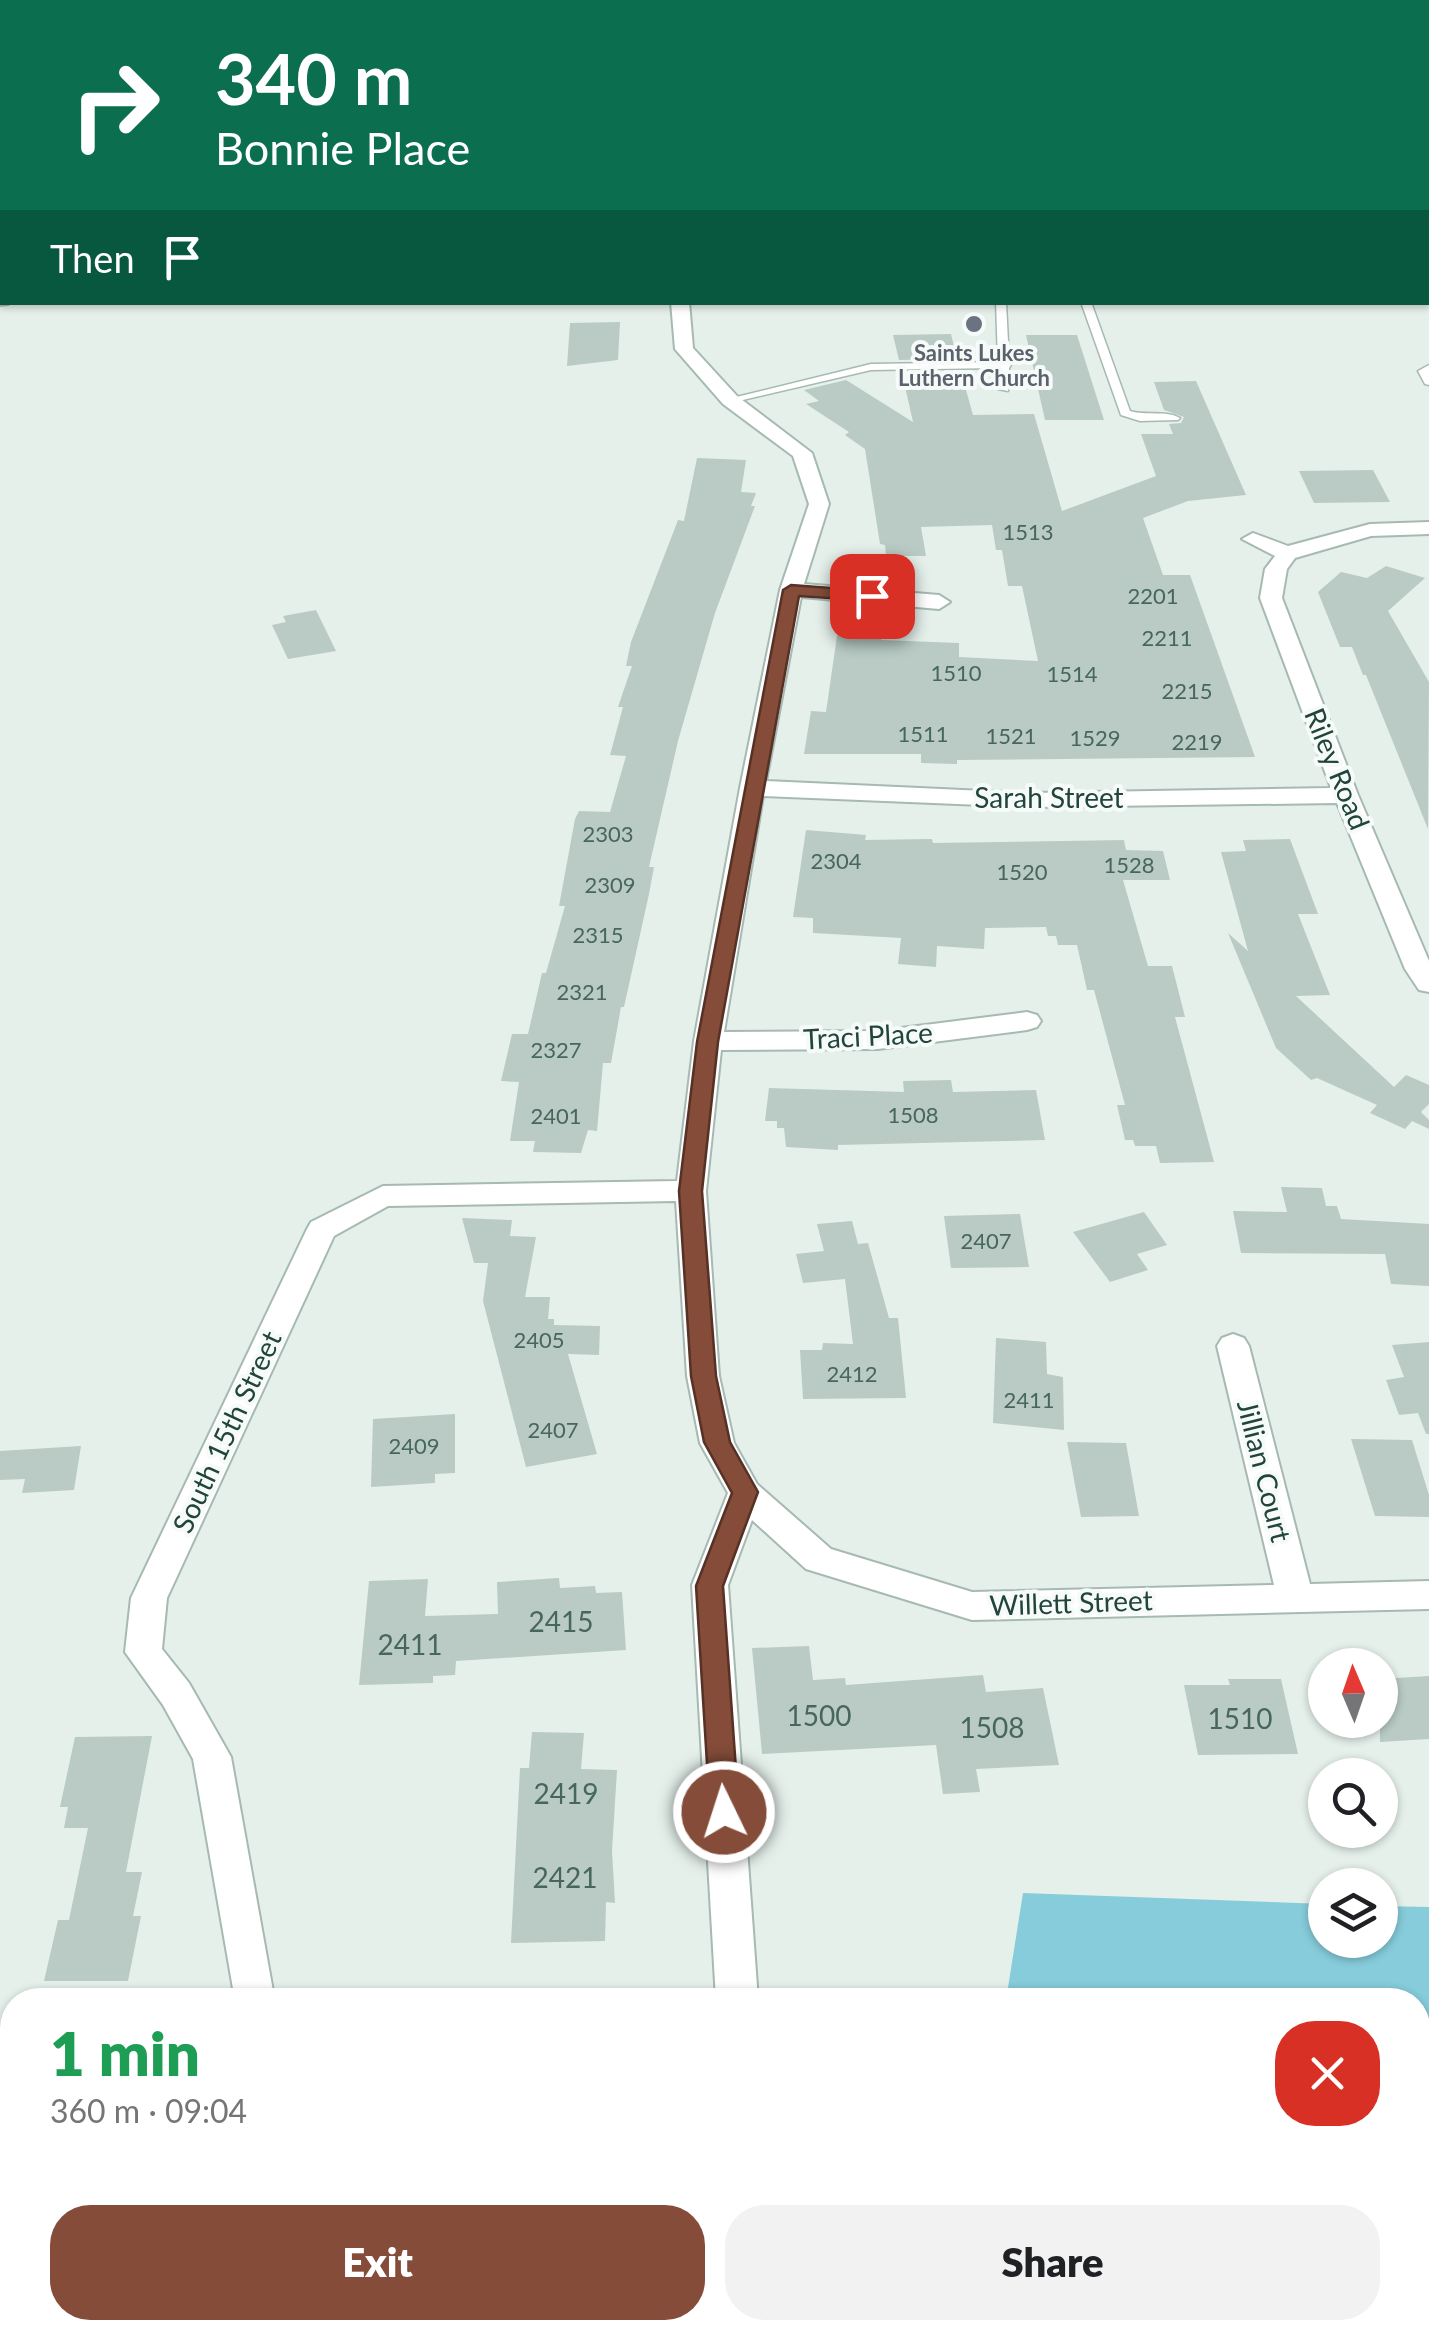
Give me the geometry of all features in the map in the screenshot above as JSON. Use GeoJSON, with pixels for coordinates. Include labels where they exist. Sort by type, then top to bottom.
{"type":"FeatureCollection","features":[{"type":"Feature","properties":{"kind":"street"},"geometry":{"type":"LineString","coordinates":[[680,305],[684,349],[730,400],[802,452],[819,504],[791,590],[752,788],[708,1042],[691,1191],[703,1376],[717,1442],[745,1492],[710,1586],[736,1988]]}},
{"type":"Feature","properties":{"kind":"street"},"geometry":{"type":"LineString","coordinates":[[1253,539],[1287,552],[1370,530],[1429,528]]}},
{"type":"Feature","properties":{"kind":"street","name":"Riley Road"},"geometry":{"type":"LineString","coordinates":[[1287,552],[1276,569],[1270,598],[1346,795],[1419,969],[1429,984]]}},
{"type":"Feature","properties":{"kind":"street"},"geometry":{"type":"LineString","coordinates":[[791,590],[939,602]]}},
{"type":"Feature","properties":{"kind":"street","name":"Sarah Street"},"geometry":{"type":"LineString","coordinates":[[752,788],[1031,800],[1346,795]]}},
{"type":"Feature","properties":{"kind":"street","name":"Traci Place"},"geometry":{"type":"LineString","coordinates":[[708,1042],[878,1040],[1027,1021]]}},
{"type":"Feature","properties":{"kind":"street","name":"South 15th Street"},"geometry":{"type":"LineString","coordinates":[[251,1988],[212,1757],[176,1694],[143,1652],[148,1598],[322,1229],[383,1196],[691,1191]]}},
{"type":"Feature","properties":{"kind":"street","name":"Jillian Court"},"geometry":{"type":"LineString","coordinates":[[1233,1346],[1295,1596]]}},
{"type":"Feature","properties":{"kind":"street","name":"Willett Street"},"geometry":{"type":"LineString","coordinates":[[745,1492],[819,1559],[972,1606],[1429,1595]]}},
{"type":"Feature","properties":{"kind":"lane"},"geometry":{"type":"LineString","coordinates":[[1002,305],[1004,389]]}},
{"type":"Feature","properties":{"kind":"lane"},"geometry":{"type":"LineString","coordinates":[[1087,305],[1125,413],[1140,418],[1174,418]]}},
{"type":"Feature","properties":{"kind":"lane"},"geometry":{"type":"LineString","coordinates":[[730,400],[871,367],[1006,365]]}},
{"type":"Feature","properties":{"kind":"lane"},"geometry":{"type":"LineString","coordinates":[[1429,368],[1423,371],[1429,382]]}},
{"type":"Feature","properties":{"kind":"water"},"geometry":{"type":"Polygon","coordinates":[[[1023,1893],[1308,1903],[1308,1958],[1398,1958],[1398,1906],[1429,1907],[1429,1988],[1008,1988],[1023,1893]]]}},
{"type":"Feature","properties":{"kind":"building"},"geometry":{"type":"Polygon","coordinates":[[[620,322],[618,360],[567,366],[570,323],[620,322]]]}},
{"type":"Feature","properties":{"kind":"building"},"geometry":{"type":"Polygon","coordinates":[[[951,334],[957,359],[899,360],[893,335],[951,334]]]}},
{"type":"Feature","properties":{"kind":"building"},"geometry":{"type":"Polygon","coordinates":[[[1026,335],[1077,335],[1104,420],[1045,420],[1026,335]]]}},
{"type":"Feature","properties":{"kind":"building"},"geometry":{"type":"Polygon","coordinates":[[[961,372],[973,415],[1034,414],[1062,511],[1156,476],[1141,434],[1173,434],[1169,424],[1181,423],[1184,417],[1164,410],[1154,382],[1196,381],[1246,495],[1188,501],[1143,518],[1163,575],[1190,575],[1255,757],[957,760],[957,764],[921,763],[921,754],[804,754],[811,711],[826,712],[838,629],[883,632],[881,640],[959,643],[959,657],[1038,661],[1022,586],[1008,586],[1002,550],[996,550],[992,525],[921,527],[926,556],[886,556],[885,545],[880,544],[865,449],[845,435],[849,432],[806,404],[819,401],[804,390],[846,380],[913,422],[902,373],[961,372]]]}},
{"type":"Feature","properties":{"kind":"building"},"geometry":{"type":"Polygon","coordinates":[[[697,458],[746,460],[741,492],[756,493],[751,506],[755,506],[715,613],[678,741],[611,1063],[603,1063],[597,1131],[588,1130],[581,1153],[533,1152],[535,1141],[510,1141],[519,1082],[501,1081],[512,1034],[528,1034],[542,973],[546,973],[565,906],[559,906],[575,819],[579,811],[610,812],[626,756],[610,755],[623,707],[618,707],[632,666],[626,666],[631,642],[678,520],[684,521],[697,458]]]}},
{"type":"Feature","properties":{"kind":"building"},"geometry":{"type":"Polygon","coordinates":[[[1373,470],[1390,502],[1314,503],[1299,471],[1373,470]]]}},
{"type":"Feature","properties":{"kind":"building"},"geometry":{"type":"Polygon","coordinates":[[[1386,566],[1425,578],[1388,611],[1429,682],[1428,829],[1366,675],[1352,647],[1340,647],[1318,592],[1341,572],[1367,578],[1386,566]]]}},
{"type":"Feature","properties":{"kind":"building"},"geometry":{"type":"Polygon","coordinates":[[[316,610],[336,651],[288,659],[272,625],[286,622],[283,616],[316,610]]]}},
{"type":"Feature","properties":{"kind":"building"},"geometry":{"type":"Polygon","coordinates":[[[806,830],[866,835],[865,840],[932,839],[933,843],[1124,840],[1126,850],[1163,851],[1170,880],[1123,880],[1148,966],[1172,966],[1185,1017],[1175,1017],[1214,1162],[1160,1163],[1156,1146],[1135,1146],[1133,1140],[1125,1140],[1117,1105],[1125,1105],[1094,990],[1087,990],[1077,945],[1058,945],[1056,936],[1048,936],[1046,927],[985,928],[984,949],[937,946],[936,967],[898,964],[901,938],[813,933],[813,918],[793,917],[806,830]]]}},
{"type":"Feature","properties":{"kind":"building"},"geometry":{"type":"Polygon","coordinates":[[[1290,839],[1318,914],[1298,914],[1330,995],[1296,996],[1394,1087],[1406,1075],[1429,1085],[1429,1104],[1421,1112],[1429,1120],[1429,1129],[1412,1121],[1405,1129],[1370,1113],[1377,1105],[1317,1078],[1311,1080],[1276,1048],[1228,933],[1248,951],[1221,852],[1246,851],[1243,840],[1290,839]]]}},
{"type":"Feature","properties":{"kind":"building"},"geometry":{"type":"Polygon","coordinates":[[[951,1080],[953,1092],[1036,1090],[1045,1140],[838,1145],[838,1150],[786,1147],[784,1128],[777,1128],[777,1121],[765,1121],[769,1088],[904,1092],[903,1081],[951,1080]]]}},
{"type":"Feature","properties":{"kind":"building"},"geometry":{"type":"Polygon","coordinates":[[[1281,1187],[1322,1188],[1326,1206],[1337,1206],[1341,1219],[1429,1224],[1429,1286],[1391,1284],[1385,1254],[1241,1253],[1233,1211],[1287,1212],[1281,1187]]]}},
{"type":"Feature","properties":{"kind":"building"},"geometry":{"type":"Polygon","coordinates":[[[1144,1212],[1167,1245],[1137,1254],[1148,1270],[1110,1282],[1073,1232],[1144,1212]]]}},
{"type":"Feature","properties":{"kind":"building"},"geometry":{"type":"Polygon","coordinates":[[[1020,1214],[1029,1267],[951,1268],[944,1216],[1020,1214]]]}},
{"type":"Feature","properties":{"kind":"building"},"geometry":{"type":"Polygon","coordinates":[[[462,1218],[512,1220],[510,1236],[536,1237],[525,1297],[550,1297],[548,1319],[554,1319],[554,1325],[600,1326],[599,1355],[568,1354],[597,1454],[526,1467],[483,1301],[488,1263],[474,1263],[462,1218]]]}},
{"type":"Feature","properties":{"kind":"building"},"geometry":{"type":"Polygon","coordinates":[[[852,1221],[858,1244],[868,1243],[889,1318],[898,1318],[906,1398],[803,1399],[800,1350],[822,1350],[823,1343],[853,1344],[845,1279],[803,1283],[796,1254],[824,1251],[817,1224],[852,1221]]]}},
{"type":"Feature","properties":{"kind":"building"},"geometry":{"type":"Polygon","coordinates":[[[996,1338],[1046,1342],[1047,1374],[1063,1377],[1064,1430],[993,1423],[996,1338]]]}},
{"type":"Feature","properties":{"kind":"building"},"geometry":{"type":"Polygon","coordinates":[[[1429,1342],[1426,1434],[1418,1413],[1399,1415],[1386,1380],[1404,1377],[1392,1345],[1429,1342]]]}},
{"type":"Feature","properties":{"kind":"building"},"geometry":{"type":"Polygon","coordinates":[[[455,1414],[455,1473],[435,1474],[435,1483],[371,1487],[373,1419],[455,1414]]]}},
{"type":"Feature","properties":{"kind":"building"},"geometry":{"type":"Polygon","coordinates":[[[1351,1439],[1412,1440],[1429,1495],[1429,1517],[1375,1516],[1351,1439]]]}},
{"type":"Feature","properties":{"kind":"building"},"geometry":{"type":"Polygon","coordinates":[[[1067,1442],[1126,1443],[1139,1516],[1081,1517],[1067,1442]]]}},
{"type":"Feature","properties":{"kind":"building"},"geometry":{"type":"Polygon","coordinates":[[[81,1446],[74,1490],[22,1493],[25,1479],[0,1480],[0,1451],[81,1446]]]}},
{"type":"Feature","properties":{"kind":"building"},"geometry":{"type":"Polygon","coordinates":[[[559,1578],[560,1588],[595,1586],[596,1593],[622,1592],[626,1650],[456,1661],[455,1675],[433,1676],[433,1683],[359,1685],[369,1581],[428,1579],[425,1616],[498,1614],[497,1582],[559,1578]]]}},
{"type":"Feature","properties":{"kind":"building"},"geometry":{"type":"Polygon","coordinates":[[[809,1646],[813,1680],[845,1678],[846,1685],[983,1675],[986,1692],[1043,1688],[1059,1765],[976,1769],[980,1792],[943,1794],[936,1745],[762,1754],[752,1648],[809,1646]]]}},
{"type":"Feature","properties":{"kind":"building"},"geometry":{"type":"Polygon","coordinates":[[[1429,1676],[1429,1739],[1380,1742],[1380,1738],[1398,1738],[1398,1678],[1429,1676]]]}},
{"type":"Feature","properties":{"kind":"building"},"geometry":{"type":"Polygon","coordinates":[[[1228,1679],[1281,1679],[1298,1754],[1198,1755],[1184,1685],[1230,1685],[1228,1679]]]}},
{"type":"Feature","properties":{"kind":"building"},"geometry":{"type":"Polygon","coordinates":[[[532,1732],[584,1733],[581,1769],[617,1770],[612,1851],[615,1903],[606,1902],[605,1941],[511,1943],[520,1768],[529,1768],[532,1732]]]}},
{"type":"Feature","properties":{"kind":"building"},"geometry":{"type":"Polygon","coordinates":[[[152,1736],[126,1872],[142,1872],[133,1916],[141,1916],[128,1981],[44,1981],[58,1920],[69,1920],[88,1828],[64,1828],[68,1807],[60,1807],[75,1737],[152,1736]]]}},
{"type":"Feature","properties":{"kind":"place","name":"Saints Lukes Luthern Church"},"geometry":{"type":"Point","coordinates":[974,324]}},
{"type":"Feature","properties":{"kind":"route"},"geometry":{"type":"LineString","coordinates":[[724,1812],[710,1586],[745,1492],[717,1442],[703,1376],[691,1191],[708,1042],[791,590],[872,596]]}}]}
